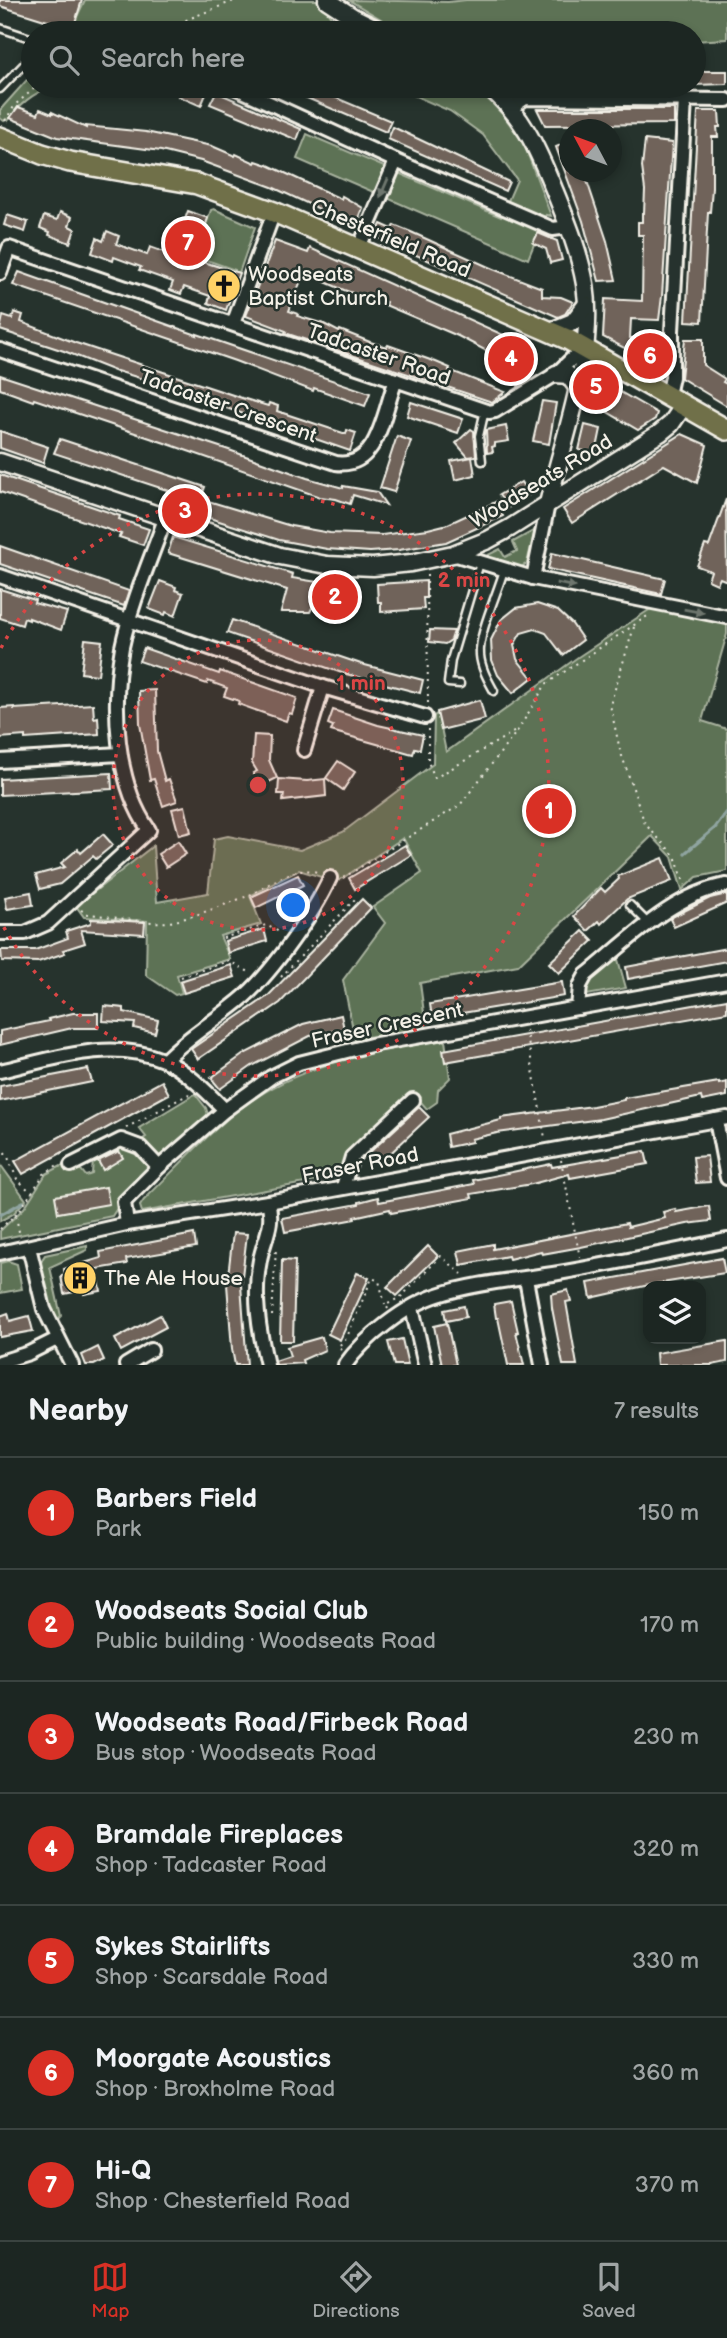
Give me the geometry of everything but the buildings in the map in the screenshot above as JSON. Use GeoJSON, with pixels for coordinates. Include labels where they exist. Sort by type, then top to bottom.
{"type":"FeatureCollection","features":[{"type":"Feature","properties":{"kind":"highway","name":"Chesterfield Road"},"geometry":{"type":"LineString","coordinates":[[5,133],[71,162],[197,184],[274,212],[551,331],[727,429]]}},
{"type":"Feature","properties":{"kind":"street"},"geometry":{"type":"LineString","coordinates":[[327,0],[361,21]]}},
{"type":"Feature","properties":{"kind":"street"},"geometry":{"type":"LineString","coordinates":[[258,98],[553,229],[569,227]]}},
{"type":"Feature","properties":{"kind":"street"},"geometry":{"type":"LineString","coordinates":[[500,98],[524,124],[536,146],[569,227],[583,276],[586,305],[587,320],[577,387],[533,578]]}},
{"type":"Feature","properties":{"kind":"street"},"geometry":{"type":"LineString","coordinates":[[511,108],[526,98],[727,100]]}},
{"type":"Feature","properties":{"kind":"street"},"geometry":{"type":"LineString","coordinates":[[676,400],[672,377],[672,331],[685,100]]}},
{"type":"Feature","properties":{"kind":"street"},"geometry":{"type":"LineString","coordinates":[[358,250],[396,161]]}},
{"type":"Feature","properties":{"kind":"street"},"geometry":{"type":"LineString","coordinates":[[233,324],[274,212]]}},
{"type":"Feature","properties":{"kind":"street","name":"Tadcaster Road"},"geometry":{"type":"LineString","coordinates":[[0,274],[9,248],[485,410]]}},
{"type":"Feature","properties":{"kind":"street"},"geometry":{"type":"LineString","coordinates":[[551,331],[573,322],[586,305]]}},
{"type":"Feature","properties":{"kind":"street"},"geometry":{"type":"LineString","coordinates":[[485,410],[495,411],[556,373],[584,347]]}},
{"type":"Feature","properties":{"kind":"street","name":"Tadcaster Crescent"},"geometry":{"type":"LineString","coordinates":[[0,350],[347,464],[357,461],[372,449],[396,380]]}},
{"type":"Feature","properties":{"kind":"street"},"geometry":{"type":"LineString","coordinates":[[556,373],[568,375],[577,387]]}},
{"type":"Feature","properties":{"kind":"street","name":"Woodseats Road"},"geometry":{"type":"LineString","coordinates":[[0,462],[280,556],[306,562],[373,567],[453,554],[498,535],[660,433],[671,424],[676,400]]}},
{"type":"Feature","properties":{"kind":"street"},"geometry":{"type":"LineString","coordinates":[[0,933],[25,933],[48,923],[149,830],[136,811],[120,754],[119,673],[130,621],[164,519]]}},
{"type":"Feature","properties":{"kind":"street"},"geometry":{"type":"LineString","coordinates":[[453,554],[533,578],[727,617]]}},
{"type":"Feature","properties":{"kind":"street"},"geometry":{"type":"LineString","coordinates":[[0,576],[323,687],[427,714]]}},
{"type":"Feature","properties":{"kind":"street"},"geometry":{"type":"LineString","coordinates":[[304,750],[323,687]]}},
{"type":"Feature","properties":{"kind":"street"},"geometry":{"type":"LineString","coordinates":[[0,761],[120,754]]}},
{"type":"Feature","properties":{"kind":"street"},"geometry":{"type":"LineString","coordinates":[[164,1060],[184,1040],[244,997],[262,978],[327,898],[330,878]]}},
{"type":"Feature","properties":{"kind":"street"},"geometry":{"type":"LineString","coordinates":[[578,1008],[579,986],[586,975],[688,896],[710,887],[727,885]]}},
{"type":"Feature","properties":{"kind":"street","name":"Fraser Crescent"},"geometry":{"type":"LineString","coordinates":[[127,1224],[124,1202],[159,1167],[225,1110],[271,1077],[310,1060],[371,1045],[727,981]]}},
{"type":"Feature","properties":{"kind":"street"},"geometry":{"type":"LineString","coordinates":[[0,1071],[99,1050],[122,1049],[164,1060],[201,1087],[225,1110]]}},
{"type":"Feature","properties":{"kind":"street"},"geometry":{"type":"LineString","coordinates":[[343,1187],[352,1157],[412,1100]]}},
{"type":"Feature","properties":{"kind":"street"},"geometry":{"type":"LineString","coordinates":[[722,1119],[727,1178]]}},
{"type":"Feature","properties":{"kind":"street","name":"Fraser Road"},"geometry":{"type":"LineString","coordinates":[[0,1253],[127,1224],[268,1202],[722,1119]]}},
{"type":"Feature","properties":{"kind":"street"},"geometry":{"type":"LineString","coordinates":[[72,1166],[113,1142],[125,1140],[135,1143],[159,1167]]}},
{"type":"Feature","properties":{"kind":"street"},"geometry":{"type":"LineString","coordinates":[[267,1365],[257,1318],[257,1293],[260,1260],[272,1217],[268,1202]]}},
{"type":"Feature","properties":{"kind":"street"},"geometry":{"type":"LineString","coordinates":[[347,1362],[364,1342],[395,1318],[436,1295],[727,1240]]}},
{"type":"Feature","properties":{"kind":"street"},"geometry":{"type":"LineString","coordinates":[[26,1248],[44,1309],[72,1365]]}},
{"type":"Feature","properties":{"kind":"street"},"geometry":{"type":"LineString","coordinates":[[526,1279],[542,1365]]}},
{"type":"Feature","properties":{"kind":"street"},"geometry":{"type":"LineString","coordinates":[[412,1308],[425,1365]]}},
{"type":"Feature","properties":{"kind":"street"},"geometry":{"type":"LineString","coordinates":[[0,1362],[29,1353],[57,1339]]}},
{"type":"Feature","properties":{"kind":"street"},"geometry":{"type":"LineString","coordinates":[[133,1363],[151,1350]]}},
{"type":"Feature","properties":{"kind":"lane"},"geometry":{"type":"LineString","coordinates":[[0,28],[21,35]]}},
{"type":"Feature","properties":{"kind":"lane"},"geometry":{"type":"LineString","coordinates":[[0,89],[21,67]]}},
{"type":"Feature","properties":{"kind":"lane"},"geometry":{"type":"LineString","coordinates":[[482,461],[477,451],[485,410]]}},
{"type":"Feature","properties":{"kind":"lane"},"geometry":{"type":"LineString","coordinates":[[460,684],[448,683],[451,660],[480,563]]}},
{"type":"Feature","properties":{"kind":"lane"},"geometry":{"type":"LineString","coordinates":[[494,691],[484,671],[480,654],[481,641],[504,570]]}},
{"type":"Feature","properties":{"kind":"lane"},"geometry":{"type":"LineString","coordinates":[[630,905],[649,925]]}},
{"type":"Feature","properties":{"kind":"path"},"geometry":{"type":"LineString","coordinates":[[183,21],[236,0]]}},
{"type":"Feature","properties":{"kind":"path"},"geometry":{"type":"LineString","coordinates":[[5,133],[15,105],[23,98]]}},
{"type":"Feature","properties":{"kind":"path"},"geometry":{"type":"LineString","coordinates":[[427,560],[428,762],[435,778],[518,730]]}},
{"type":"Feature","properties":{"kind":"path"},"geometry":{"type":"LineString","coordinates":[[82,912],[169,922],[246,897],[300,871],[313,870],[338,881],[460,805],[518,730],[546,684],[662,605]]}},
{"type":"Feature","properties":{"kind":"path"},"geometry":{"type":"LineString","coordinates":[[634,626],[610,705],[620,750],[645,824],[675,856],[688,896]]}},
{"type":"Feature","properties":{"kind":"path"},"geometry":{"type":"LineString","coordinates":[[223,937],[266,925],[292,938]]}},
{"type":"Feature","properties":{"kind":"path"},"geometry":{"type":"LineString","coordinates":[[181,977],[229,961],[262,978]]}},
{"type":"Feature","properties":{"kind":"path"},"geometry":{"type":"LineString","coordinates":[[523,1017],[582,1269]]}},
{"type":"Feature","properties":{"kind":"path"},"geometry":{"type":"LineString","coordinates":[[113,1142],[114,1134],[201,1087]]}},
{"type":"Feature","properties":{"kind":"path"},"geometry":{"type":"LineString","coordinates":[[0,1147],[7,1155],[17,1179],[32,1193]]}},
{"type":"Feature","properties":{"kind":"path"},"geometry":{"type":"LineString","coordinates":[[0,1229],[16,1216],[49,1170],[66,1161],[72,1166]]}},
{"type":"Feature","properties":{"kind":"path"},"geometry":{"type":"LineString","coordinates":[[16,1216],[26,1248]]}},
{"type":"Feature","properties":{"kind":"path"},"geometry":{"type":"LineString","coordinates":[[271,1325],[276,1247]]}},
{"type":"Feature","properties":{"kind":"path"},"geometry":{"type":"LineString","coordinates":[[386,1305],[402,1296],[441,1256],[462,1274],[468,1287]]}},
{"type":"Feature","properties":{"kind":"path"},"geometry":{"type":"LineString","coordinates":[[347,1362],[338,1347],[347,1337],[372,1278],[379,1281],[386,1305],[395,1318]]}},
{"type":"Feature","properties":{"kind":"green space"},"geometry":{"type":"Polygon","coordinates":[[[85,0],[319,0],[334,21],[75,21],[85,0]]]}},
{"type":"Feature","properties":{"kind":"green space"},"geometry":{"type":"Polygon","coordinates":[[[349,0],[727,0],[727,39],[706,40],[706,21],[384,21],[349,0]]]}},
{"type":"Feature","properties":{"kind":"green space"},"geometry":{"type":"Polygon","coordinates":[[[21,86],[21,98],[30,98],[8,121],[0,118],[0,110],[21,86]]]}},
{"type":"Feature","properties":{"kind":"green space"},"geometry":{"type":"Polygon","coordinates":[[[420,98],[486,98],[504,116],[524,144],[551,216],[546,215],[528,259],[297,159],[307,134],[501,217],[517,180],[483,135],[450,111],[420,98]]]}},
{"type":"Feature","properties":{"kind":"green space"},"geometry":{"type":"Polygon","coordinates":[[[211,210],[255,227],[239,273],[195,256],[211,210]]]}},
{"type":"Feature","properties":{"kind":"green space"},"geometry":{"type":"Polygon","coordinates":[[[535,530],[527,563],[520,568],[484,557],[500,549],[505,557],[517,551],[513,542],[535,530]]]}},
{"type":"Feature","properties":{"kind":"green space"},"geometry":{"type":"Polygon","coordinates":[[[652,608],[727,622],[727,634],[702,721],[727,729],[727,871],[697,877],[682,890],[672,857],[652,836],[518,965],[420,983],[426,1028],[355,1039],[343,980],[385,923],[373,907],[422,873],[403,838],[337,882],[299,870],[250,896],[261,924],[220,936],[230,959],[177,975],[182,993],[175,995],[146,975],[147,921],[84,917],[76,906],[153,846],[157,902],[208,893],[214,839],[228,836],[300,850],[343,832],[433,764],[434,716],[438,713],[446,752],[578,657],[652,608]]]}},
{"type":"Feature","properties":{"kind":"green space"},"geometry":{"type":"Polygon","coordinates":[[[617,956],[626,988],[587,995],[583,990],[591,975],[617,956]]]}},
{"type":"Feature","properties":{"kind":"green space"},"geometry":{"type":"Polygon","coordinates":[[[445,1040],[450,1078],[438,1090],[437,1102],[427,1109],[414,1094],[353,1151],[339,1177],[142,1212],[140,1206],[144,1200],[202,1142],[232,1115],[265,1092],[307,1072],[352,1057],[445,1040]]]}},
{"type":"Feature","properties":{"kind":"green space"},"geometry":{"type":"Polygon","coordinates":[[[195,1094],[208,1115],[127,1193],[112,1216],[0,1239],[0,1231],[24,1208],[46,1174],[67,1163],[86,1176],[92,1174],[93,1159],[119,1147],[127,1149],[146,1137],[139,1128],[195,1094]]]}},
{"type":"Feature","properties":{"kind":"green space"},"geometry":{"type":"Polygon","coordinates":[[[0,1164],[26,1200],[13,1214],[0,1221],[0,1164]]]}},
{"type":"Feature","properties":{"kind":"green space"},"geometry":{"type":"Polygon","coordinates":[[[87,1246],[87,1250],[50,1267],[61,1316],[56,1321],[43,1288],[41,1262],[45,1255],[87,1246]]]}},
{"type":"Feature","properties":{"kind":"green space"},"geometry":{"type":"Polygon","coordinates":[[[8,1261],[17,1264],[22,1289],[0,1293],[0,1263],[8,1261]]]}},
{"type":"Feature","properties":{"kind":"waterway"},"geometry":{"type":"LineString","coordinates":[[685,853],[715,828],[727,812]]}},
{"type":"Feature","properties":{"kind":"waterway"},"geometry":{"type":"LineString","coordinates":[[0,1215],[23,1202]]}},
{"type":"Feature","properties":{"kind":"place","name":"Hi-Q"},"geometry":{"type":"Point","coordinates":[188,243]}},
{"type":"Feature","properties":{"kind":"place","name":"Woodseats Baptist Church"},"geometry":{"type":"Point","coordinates":[224,286]}},
{"type":"Feature","properties":{"kind":"place","name":"Moorgate Acoustics"},"geometry":{"type":"Point","coordinates":[650,356]}},
{"type":"Feature","properties":{"kind":"place","name":"Bramdale Fireplaces"},"geometry":{"type":"Point","coordinates":[511,359]}},
{"type":"Feature","properties":{"kind":"place","name":"Sykes Stairlifts"},"geometry":{"type":"Point","coordinates":[596,387]}},
{"type":"Feature","properties":{"kind":"place","name":"Woodseats Road/Firbeck Road"},"geometry":{"type":"Point","coordinates":[185,511]}},
{"type":"Feature","properties":{"kind":"place","name":"Woodseats Social Club"},"geometry":{"type":"Point","coordinates":[335,597]}},
{"type":"Feature","properties":{"kind":"place","name":"Barbers Field"},"geometry":{"type":"Point","coordinates":[549,811]}},
{"type":"Feature","properties":{"kind":"place","name":"The Ale House"},"geometry":{"type":"Point","coordinates":[80,1278]}}]}
